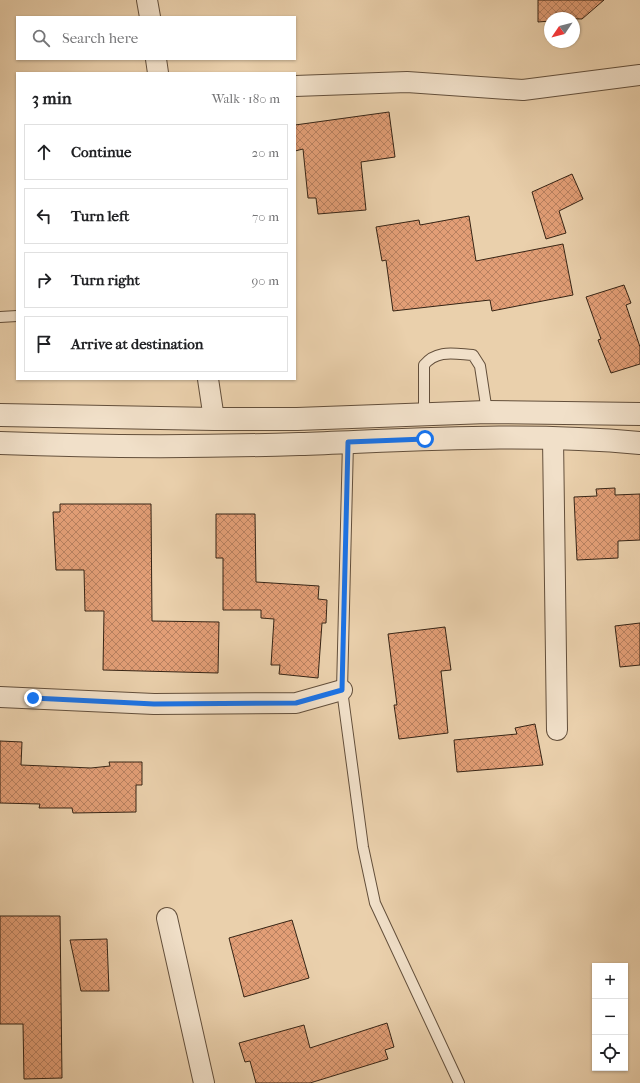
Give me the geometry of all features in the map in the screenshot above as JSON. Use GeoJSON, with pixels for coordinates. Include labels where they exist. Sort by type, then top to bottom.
{"type":"FeatureCollection","features":[{"type":"Feature","properties":{"kind":"street"},"geometry":{"type":"LineString","coordinates":[[147,0],[150,16]]}},
{"type":"Feature","properties":{"kind":"street"},"geometry":{"type":"LineString","coordinates":[[156,60],[158,72]]}},
{"type":"Feature","properties":{"kind":"street"},"geometry":{"type":"LineString","coordinates":[[296,86],[407,82],[523,90],[640,74]]}},
{"type":"Feature","properties":{"kind":"street"},"geometry":{"type":"LineString","coordinates":[[208,380],[214,419]]}},
{"type":"Feature","properties":{"kind":"street"},"geometry":{"type":"LineString","coordinates":[[0,415],[297,419],[487,412],[640,414]]}},
{"type":"Feature","properties":{"kind":"street"},"geometry":{"type":"LineString","coordinates":[[0,443],[75,446],[348,442],[487,437],[588,438],[640,443]]}},
{"type":"Feature","properties":{"kind":"street"},"geometry":{"type":"LineString","coordinates":[[552,438],[557,730]]}},
{"type":"Feature","properties":{"kind":"street"},"geometry":{"type":"LineString","coordinates":[[0,697],[154,704],[296,703],[342,690]]}},
{"type":"Feature","properties":{"kind":"street"},"geometry":{"type":"LineString","coordinates":[[167,918],[204,1083]]}},
{"type":"Feature","properties":{"kind":"lane"},"geometry":{"type":"LineString","coordinates":[[0,317],[16,316]]}},
{"type":"Feature","properties":{"kind":"lane"},"geometry":{"type":"LineString","coordinates":[[424,414],[424,364],[437,354],[473,355],[480,366],[487,412]]}},
{"type":"Feature","properties":{"kind":"lane"},"geometry":{"type":"LineString","coordinates":[[348,442],[342,690],[363,846],[376,903],[458,1083]]}},
{"type":"Feature","properties":{"kind":"building"},"geometry":{"type":"Polygon","coordinates":[[[538,0],[604,0],[582,19],[580,19],[580,12],[544,12],[544,22],[538,22],[538,0]]]}},
{"type":"Feature","properties":{"kind":"building"},"geometry":{"type":"Polygon","coordinates":[[[389,112],[395,157],[361,162],[366,210],[318,214],[316,198],[308,198],[303,149],[296,151],[296,125],[389,112]]]}},
{"type":"Feature","properties":{"kind":"building"},"geometry":{"type":"Polygon","coordinates":[[[572,174],[583,199],[559,211],[566,233],[546,239],[532,192],[572,174]]]}},
{"type":"Feature","properties":{"kind":"building"},"geometry":{"type":"Polygon","coordinates":[[[469,216],[476,261],[563,244],[573,295],[492,311],[490,300],[393,311],[386,260],[382,261],[376,227],[419,220],[420,225],[469,216]]]}},
{"type":"Feature","properties":{"kind":"building"},"geometry":{"type":"Polygon","coordinates":[[[624,285],[631,303],[626,305],[640,347],[640,364],[611,373],[598,340],[601,339],[586,297],[624,285]]]}},
{"type":"Feature","properties":{"kind":"building"},"geometry":{"type":"Polygon","coordinates":[[[615,488],[615,495],[640,494],[640,540],[618,541],[618,558],[577,560],[574,497],[597,496],[596,489],[615,488]]]}},
{"type":"Feature","properties":{"kind":"building"},"geometry":{"type":"Polygon","coordinates":[[[60,504],[151,504],[152,621],[219,622],[218,673],[103,670],[104,611],[85,611],[84,570],[56,570],[53,512],[60,512],[60,504]]]}},
{"type":"Feature","properties":{"kind":"building"},"geometry":{"type":"Polygon","coordinates":[[[216,514],[255,514],[256,582],[319,586],[318,599],[327,600],[326,623],[322,623],[318,678],[279,674],[280,665],[271,665],[274,619],[261,618],[261,610],[223,610],[223,558],[216,558],[216,514]]]}},
{"type":"Feature","properties":{"kind":"building"},"geometry":{"type":"Polygon","coordinates":[[[640,623],[640,665],[620,667],[615,626],[640,623]]]}},
{"type":"Feature","properties":{"kind":"building"},"geometry":{"type":"Polygon","coordinates":[[[445,627],[451,670],[441,671],[448,733],[399,739],[394,705],[397,705],[388,634],[445,627]]]}},
{"type":"Feature","properties":{"kind":"building"},"geometry":{"type":"Polygon","coordinates":[[[535,724],[543,765],[457,772],[454,740],[517,734],[515,728],[535,724]]]}},
{"type":"Feature","properties":{"kind":"building"},"geometry":{"type":"Polygon","coordinates":[[[0,741],[22,742],[21,765],[91,768],[110,766],[109,762],[142,762],[142,785],[136,785],[136,812],[73,813],[72,808],[39,808],[40,804],[0,803],[0,741]]]}},
{"type":"Feature","properties":{"kind":"building"},"geometry":{"type":"Polygon","coordinates":[[[0,916],[60,916],[62,1078],[24,1079],[23,1024],[0,1024],[0,916]]]}},
{"type":"Feature","properties":{"kind":"building"},"geometry":{"type":"Polygon","coordinates":[[[292,920],[309,978],[244,997],[229,938],[292,920]]]}},
{"type":"Feature","properties":{"kind":"building"},"geometry":{"type":"Polygon","coordinates":[[[107,939],[109,991],[81,991],[70,940],[107,939]]]}},
{"type":"Feature","properties":{"kind":"building"},"geometry":{"type":"Polygon","coordinates":[[[387,1023],[394,1047],[385,1050],[388,1059],[310,1083],[256,1083],[250,1061],[245,1062],[239,1043],[304,1025],[310,1048],[387,1023]]]}},
{"type":"Feature","properties":{"kind":"route"},"geometry":{"type":"LineString","coordinates":[[33,698],[154,704],[296,703],[342,690],[348,442],[425,439]]}}]}
